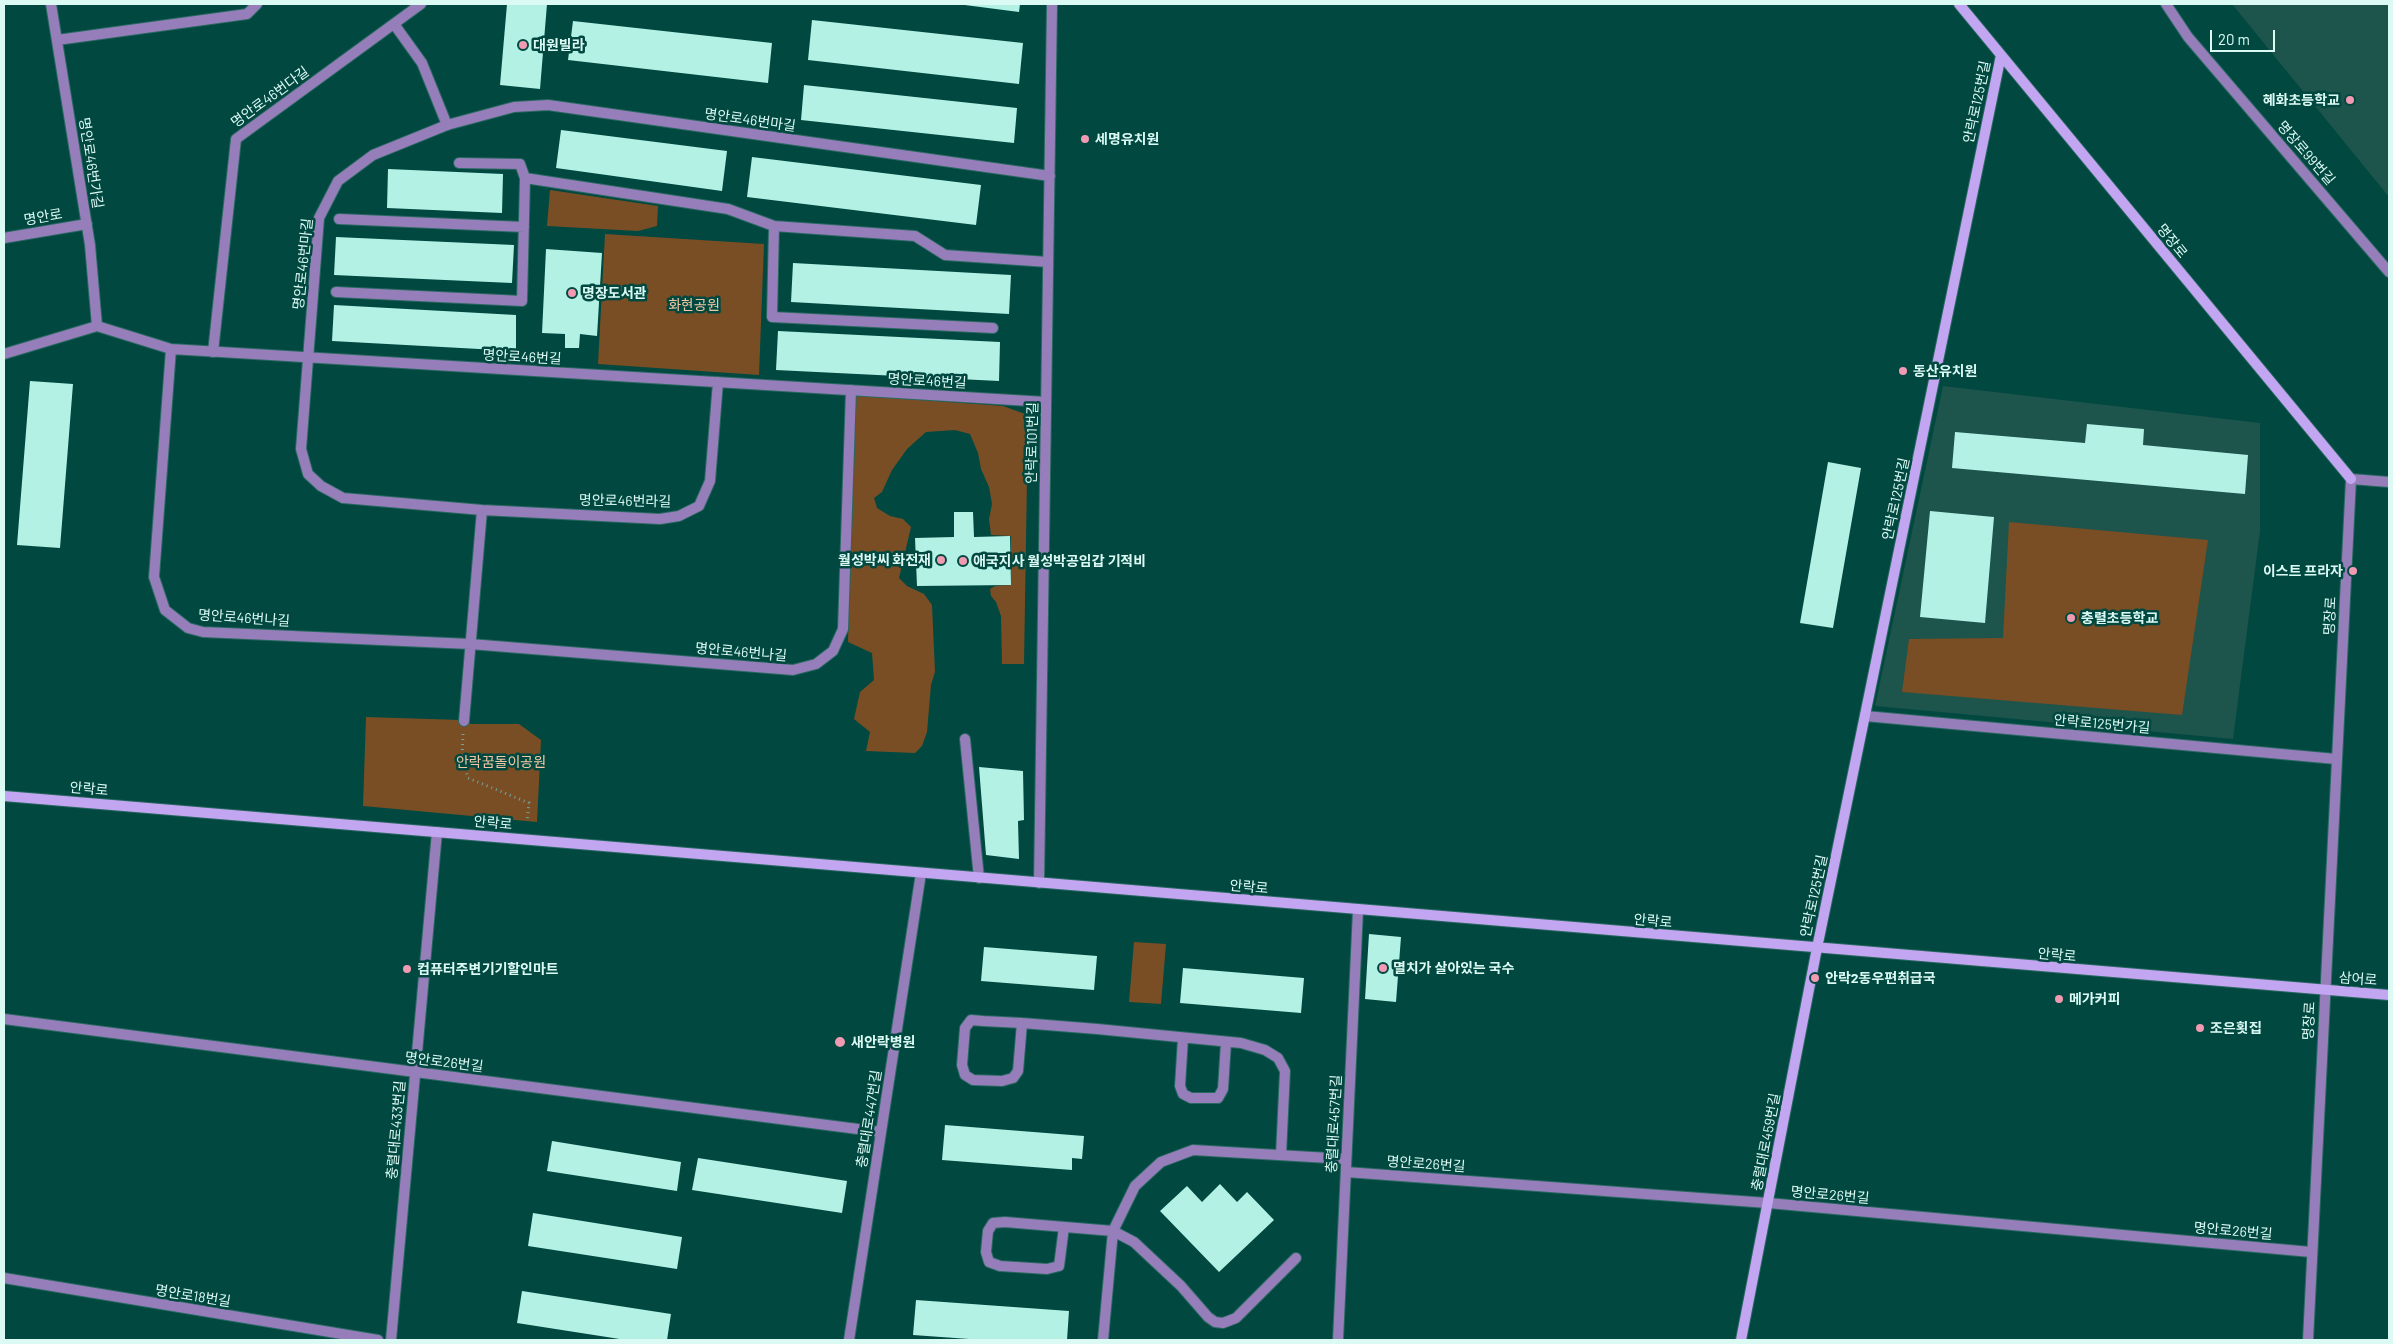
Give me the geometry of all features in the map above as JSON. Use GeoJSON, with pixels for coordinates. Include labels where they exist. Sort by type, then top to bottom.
{"type":"FeatureCollection","features":[{"type":"Feature","properties":{"kind":"main road","name":"명장로"},"geometry":{"type":"LineString","coordinates":[[1959,4],[2351,479]]}},
{"type":"Feature","properties":{"kind":"main road","name":"안락로125번길"},"geometry":{"type":"LineString","coordinates":[[1817,948],[2001,55]]}},
{"type":"Feature","properties":{"kind":"main road","name":"안락로"},"geometry":{"type":"LineString","coordinates":[[4,796],[2324,991]]}},
{"type":"Feature","properties":{"kind":"main road","name":"충렬대로459번길"},"geometry":{"type":"LineString","coordinates":[[1741,1340],[1817,948]]}},
{"type":"Feature","properties":{"kind":"main road","name":"삼어로"},"geometry":{"type":"LineString","coordinates":[[2324,991],[2389,995]]}},
{"type":"Feature","properties":{"kind":"street","name":"명안로46번가길"},"geometry":{"type":"LineString","coordinates":[[51,4],[87,224],[97,326]]}},
{"type":"Feature","properties":{"kind":"street"},"geometry":{"type":"LineString","coordinates":[[58,40],[247,14],[257,4]]}},
{"type":"Feature","properties":{"kind":"street","name":"명안로46번다길"},"geometry":{"type":"LineString","coordinates":[[213,352],[236,140],[421,4]]}},
{"type":"Feature","properties":{"kind":"street","name":"안락로101번길"},"geometry":{"type":"LineString","coordinates":[[1039,883],[1052,4]]}},
{"type":"Feature","properties":{"kind":"street","name":"명장로99번길"},"geometry":{"type":"LineString","coordinates":[[2166,4],[2188,37],[2389,272]]}},
{"type":"Feature","properties":{"kind":"street"},"geometry":{"type":"LineString","coordinates":[[394,24],[422,63],[448,125]]}},
{"type":"Feature","properties":{"kind":"street","name":"명안로46번마길"},"geometry":{"type":"LineString","coordinates":[[308,358],[319,218],[338,181],[372,155],[448,125],[514,107],[548,105],[1050,176]]}},
{"type":"Feature","properties":{"kind":"street"},"geometry":{"type":"LineString","coordinates":[[336,292],[522,301],[525,178],[520,164],[459,163]]}},
{"type":"Feature","properties":{"kind":"street"},"geometry":{"type":"LineString","coordinates":[[525,178],[728,209],[774,226],[915,236],[944,256],[1048,262]]}},
{"type":"Feature","properties":{"kind":"street"},"geometry":{"type":"LineString","coordinates":[[339,219],[524,227]]}},
{"type":"Feature","properties":{"kind":"street","name":"명안로"},"geometry":{"type":"LineString","coordinates":[[4,238],[87,224]]}},
{"type":"Feature","properties":{"kind":"street"},"geometry":{"type":"LineString","coordinates":[[774,226],[772,317],[993,328]]}},
{"type":"Feature","properties":{"kind":"street"},"geometry":{"type":"LineString","coordinates":[[4,354],[97,326]]}},
{"type":"Feature","properties":{"kind":"street","name":"명안로46번길"},"geometry":{"type":"LineString","coordinates":[[97,326],[171,349],[1046,402]]}},
{"type":"Feature","properties":{"kind":"street","name":"명안로46번나길"},"geometry":{"type":"LineString","coordinates":[[171,349],[154,577],[165,610],[188,628],[203,632],[470,644],[794,670],[816,664],[833,651],[843,629],[851,390]]}},
{"type":"Feature","properties":{"kind":"street","name":"명안로46번라길"},"geometry":{"type":"LineString","coordinates":[[308,358],[300,449],[308,474],[321,486],[343,498],[482,510],[660,519],[679,516],[700,506],[710,481],[718,382]]}},
{"type":"Feature","properties":{"kind":"street"},"geometry":{"type":"LineString","coordinates":[[2351,479],[2389,482]]}},
{"type":"Feature","properties":{"kind":"street","name":"명장로"},"geometry":{"type":"LineString","coordinates":[[2308,1340],[2351,479]]}},
{"type":"Feature","properties":{"kind":"street"},"geometry":{"type":"LineString","coordinates":[[464,721],[482,510]]}},
{"type":"Feature","properties":{"kind":"street","name":"안락로125번가길"},"geometry":{"type":"LineString","coordinates":[[1865,716],[2336,759]]}},
{"type":"Feature","properties":{"kind":"street"},"geometry":{"type":"LineString","coordinates":[[965,739],[979,878]]}},
{"type":"Feature","properties":{"kind":"street","name":"충렬대로433번길"},"geometry":{"type":"LineString","coordinates":[[390,1340],[437,832]]}},
{"type":"Feature","properties":{"kind":"street","name":"충렬대로447번길"},"geometry":{"type":"LineString","coordinates":[[849,1340],[921,873]]}},
{"type":"Feature","properties":{"kind":"street","name":"충렬대로457번길"},"geometry":{"type":"LineString","coordinates":[[1338,1340],[1358,910]]}},
{"type":"Feature","properties":{"kind":"street","name":"명안로26번길"},"geometry":{"type":"LineString","coordinates":[[4,1019],[881,1132]]}},
{"type":"Feature","properties":{"kind":"street"},"geometry":{"type":"LineString","coordinates":[[1022,1023],[1018,1071],[1013,1078],[1002,1081],[973,1080],[965,1074],[962,1066],[965,1028],[971,1020],[1022,1023],[1241,1043],[1265,1050],[1278,1058],[1285,1071],[1281,1155]]}},
{"type":"Feature","properties":{"kind":"street"},"geometry":{"type":"LineString","coordinates":[[1183,1038],[1180,1086],[1183,1094],[1191,1098],[1218,1098],[1223,1089],[1226,1042]]}},
{"type":"Feature","properties":{"kind":"street"},"geometry":{"type":"LineString","coordinates":[[1103,1340],[1113,1231],[1135,1186],[1161,1162],[1193,1150],[1346,1159]]}},
{"type":"Feature","properties":{"kind":"street","name":"명안로26번길"},"geometry":{"type":"LineString","coordinates":[[1346,1172],[1768,1203],[2311,1252]]}},
{"type":"Feature","properties":{"kind":"street"},"geometry":{"type":"LineString","coordinates":[[1064,1228],[1059,1266],[1047,1269],[1009,1267],[989,1262],[986,1252],[988,1231],[993,1223],[1113,1231],[1134,1242],[1181,1286],[1208,1317],[1215,1322],[1223,1324],[1236,1318],[1296,1258]]}},
{"type":"Feature","properties":{"kind":"street","name":"명안로18번길"},"geometry":{"type":"LineString","coordinates":[[4,1278],[378,1340]]}},
{"type":"Feature","properties":{"kind":"path"},"geometry":{"type":"LineString","coordinates":[[464,721],[462,757],[468,778],[529,803],[528,822]]}},
{"type":"Feature","properties":{"kind":"shaded area","name":"혜화초등학교"},"geometry":{"type":"Polygon","coordinates":[[[2232,4],[2389,4],[2389,197],[2232,4]]]}},
{"type":"Feature","properties":{"kind":"shaded area","name":"충렬초등학교"},"geometry":{"type":"Polygon","coordinates":[[[1943,386],[2260,423],[2260,531],[2233,739],[1875,706],[1943,386]]]}},
{"type":"Feature","properties":{"kind":"green space"},"geometry":{"type":"Polygon","coordinates":[[[550,190],[658,206],[657,226],[638,231],[547,226],[550,190]]]}},
{"type":"Feature","properties":{"kind":"green space","name":"화현공원"},"geometry":{"type":"Polygon","coordinates":[[[605,234],[764,244],[759,375],[598,364],[605,234]]]}},
{"type":"Feature","properties":{"kind":"green space"},"geometry":{"type":"Polygon","coordinates":[[[854,395],[1003,406],[1028,415],[1024,664],[1002,664],[1001,616],[996,602],[991,596],[990,589],[995,586],[1011,585],[1011,536],[991,535],[989,519],[992,504],[989,487],[970,434],[955,430],[926,432],[907,449],[892,470],[882,492],[874,498],[877,508],[890,516],[903,519],[911,527],[899,578],[907,586],[924,594],[932,605],[935,672],[931,685],[927,732],[922,746],[915,753],[866,751],[870,732],[854,719],[860,692],[874,680],[872,653],[848,642],[854,395]]]}},
{"type":"Feature","properties":{"kind":"green space"},"geometry":{"type":"Polygon","coordinates":[[[2009,522],[2208,540],[2182,715],[1902,692],[1909,639],[2003,638],[2009,522]]]}},
{"type":"Feature","properties":{"kind":"green space","name":"안락꿈돌이공원"},"geometry":{"type":"Polygon","coordinates":[[[366,717],[461,720],[471,724],[519,724],[541,740],[537,822],[363,806],[366,717]]]}},
{"type":"Feature","properties":{"kind":"green space"},"geometry":{"type":"Polygon","coordinates":[[[1134,942],[1166,944],[1161,1004],[1129,1002],[1134,942]]]}},
{"type":"Feature","properties":{"kind":"building","name":"대원빌라"},"geometry":{"type":"Polygon","coordinates":[[[507,4],[547,4],[540,89],[500,85],[507,4]]]}},
{"type":"Feature","properties":{"kind":"building"},"geometry":{"type":"Polygon","coordinates":[[[957,4],[1020,4],[1019,12],[957,4]]]}},
{"type":"Feature","properties":{"kind":"building"},"geometry":{"type":"Polygon","coordinates":[[[812,20],[1023,43],[1019,84],[808,60],[812,20]]]}},
{"type":"Feature","properties":{"kind":"building"},"geometry":{"type":"Polygon","coordinates":[[[573,21],[772,43],[768,83],[568,60],[573,21]]]}},
{"type":"Feature","properties":{"kind":"building"},"geometry":{"type":"Polygon","coordinates":[[[804,85],[1017,108],[1014,143],[801,120],[804,85]]]}},
{"type":"Feature","properties":{"kind":"building"},"geometry":{"type":"Polygon","coordinates":[[[561,130],[727,151],[722,191],[556,168],[561,130]]]}},
{"type":"Feature","properties":{"kind":"building"},"geometry":{"type":"Polygon","coordinates":[[[752,157],[981,185],[976,225],[747,197],[752,157]]]}},
{"type":"Feature","properties":{"kind":"building"},"geometry":{"type":"Polygon","coordinates":[[[388,169],[503,174],[502,213],[387,208],[388,169]]]}},
{"type":"Feature","properties":{"kind":"building"},"geometry":{"type":"Polygon","coordinates":[[[336,237],[514,245],[512,283],[334,275],[336,237]]]}},
{"type":"Feature","properties":{"kind":"building","name":"명장도서관"},"geometry":{"type":"Polygon","coordinates":[[[546,249],[602,253],[597,336],[580,334],[579,348],[565,348],[565,334],[542,333],[546,249]]]}},
{"type":"Feature","properties":{"kind":"building"},"geometry":{"type":"Polygon","coordinates":[[[793,263],[1011,275],[1009,314],[791,302],[793,263]]]}},
{"type":"Feature","properties":{"kind":"building"},"geometry":{"type":"Polygon","coordinates":[[[334,305],[516,315],[516,351],[332,341],[334,305]]]}},
{"type":"Feature","properties":{"kind":"building"},"geometry":{"type":"Polygon","coordinates":[[[778,331],[1000,342],[999,381],[776,370],[778,331]]]}},
{"type":"Feature","properties":{"kind":"building"},"geometry":{"type":"Polygon","coordinates":[[[30,381],[73,384],[60,548],[17,545],[30,381]]]}},
{"type":"Feature","properties":{"kind":"building"},"geometry":{"type":"Polygon","coordinates":[[[2087,424],[2144,429],[2143,445],[2248,455],[2245,494],[1952,468],[1955,432],[2085,443],[2087,424]]]}},
{"type":"Feature","properties":{"kind":"building"},"geometry":{"type":"Polygon","coordinates":[[[1828,462],[1861,468],[1833,628],[1800,623],[1828,462]]]}},
{"type":"Feature","properties":{"kind":"building"},"geometry":{"type":"Polygon","coordinates":[[[1930,511],[1994,517],[1985,623],[1920,617],[1930,511]]]}},
{"type":"Feature","properties":{"kind":"building","name":"애국지사 월성박공임갑 기적비"},"geometry":{"type":"Polygon","coordinates":[[[954,512],[973,512],[974,537],[1010,536],[1011,585],[917,586],[915,538],[954,537],[954,512]]]}},
{"type":"Feature","properties":{"kind":"building"},"geometry":{"type":"Polygon","coordinates":[[[979,767],[1023,771],[1024,820],[1018,821],[1019,859],[986,855],[979,767]]]}},
{"type":"Feature","properties":{"kind":"building","name":"멸치가 살아있는 국수"},"geometry":{"type":"Polygon","coordinates":[[[1369,934],[1401,937],[1396,1002],[1365,999],[1369,934]]]}},
{"type":"Feature","properties":{"kind":"building"},"geometry":{"type":"Polygon","coordinates":[[[984,947],[1097,956],[1094,990],[981,981],[984,947]]]}},
{"type":"Feature","properties":{"kind":"building"},"geometry":{"type":"Polygon","coordinates":[[[1183,968],[1304,978],[1301,1013],[1180,1003],[1183,968]]]}},
{"type":"Feature","properties":{"kind":"building"},"geometry":{"type":"Polygon","coordinates":[[[945,1125],[1084,1136],[1082,1159],[1072,1158],[1072,1170],[942,1160],[945,1125]]]}},
{"type":"Feature","properties":{"kind":"building"},"geometry":{"type":"Polygon","coordinates":[[[552,1141],[681,1162],[677,1191],[547,1171],[552,1141]]]}},
{"type":"Feature","properties":{"kind":"building"},"geometry":{"type":"Polygon","coordinates":[[[698,1158],[847,1181],[842,1213],[692,1190],[698,1158]]]}},
{"type":"Feature","properties":{"kind":"building"},"geometry":{"type":"Polygon","coordinates":[[[1220,1184],[1237,1202],[1247,1192],[1274,1220],[1219,1272],[1160,1211],[1187,1186],[1202,1202],[1220,1184]]]}},
{"type":"Feature","properties":{"kind":"building"},"geometry":{"type":"Polygon","coordinates":[[[533,1213],[682,1237],[677,1269],[528,1246],[533,1213]]]}},
{"type":"Feature","properties":{"kind":"building"},"geometry":{"type":"Polygon","coordinates":[[[522,1291],[671,1314],[667,1340],[626,1340],[517,1323],[522,1291]]]}},
{"type":"Feature","properties":{"kind":"building"},"geometry":{"type":"Polygon","coordinates":[[[916,1300],[1069,1311],[1067,1340],[983,1340],[913,1335],[916,1300]]]}},
{"type":"Feature","properties":{"kind":"place","name":"대원빌라"},"geometry":{"type":"Point","coordinates":[523,45]}},
{"type":"Feature","properties":{"kind":"place","name":"혜화초등학교"},"geometry":{"type":"Point","coordinates":[2350,100]}},
{"type":"Feature","properties":{"kind":"place","name":"세명유치원"},"geometry":{"type":"Point","coordinates":[1085,139]}},
{"type":"Feature","properties":{"kind":"place","name":"명장도서관"},"geometry":{"type":"Point","coordinates":[572,293]}},
{"type":"Feature","properties":{"kind":"place","name":"동산유치원"},"geometry":{"type":"Point","coordinates":[1903,371]}},
{"type":"Feature","properties":{"kind":"place","name":"월성박씨 화전재"},"geometry":{"type":"Point","coordinates":[941,560]}},
{"type":"Feature","properties":{"kind":"place","name":"애국지사 월성박공임갑 기적비"},"geometry":{"type":"Point","coordinates":[963,561]}},
{"type":"Feature","properties":{"kind":"place","name":"이스트 프라자"},"geometry":{"type":"Point","coordinates":[2353,571]}},
{"type":"Feature","properties":{"kind":"place","name":"충렬초등학교"},"geometry":{"type":"Point","coordinates":[2071,618]}},
{"type":"Feature","properties":{"kind":"place","name":"멸치가 살아있는 국수"},"geometry":{"type":"Point","coordinates":[1383,968]}},
{"type":"Feature","properties":{"kind":"place","name":"컴퓨터주변기기할인마트"},"geometry":{"type":"Point","coordinates":[407,969]}},
{"type":"Feature","properties":{"kind":"place","name":"안락2동우편취급국"},"geometry":{"type":"Point","coordinates":[1815,978]}},
{"type":"Feature","properties":{"kind":"place","name":"메가커피"},"geometry":{"type":"Point","coordinates":[2059,999]}},
{"type":"Feature","properties":{"kind":"place","name":"조은횟집"},"geometry":{"type":"Point","coordinates":[2200,1028]}},
{"type":"Feature","properties":{"kind":"place","name":"새안락병원"},"geometry":{"type":"Point","coordinates":[840,1042]}}]}
